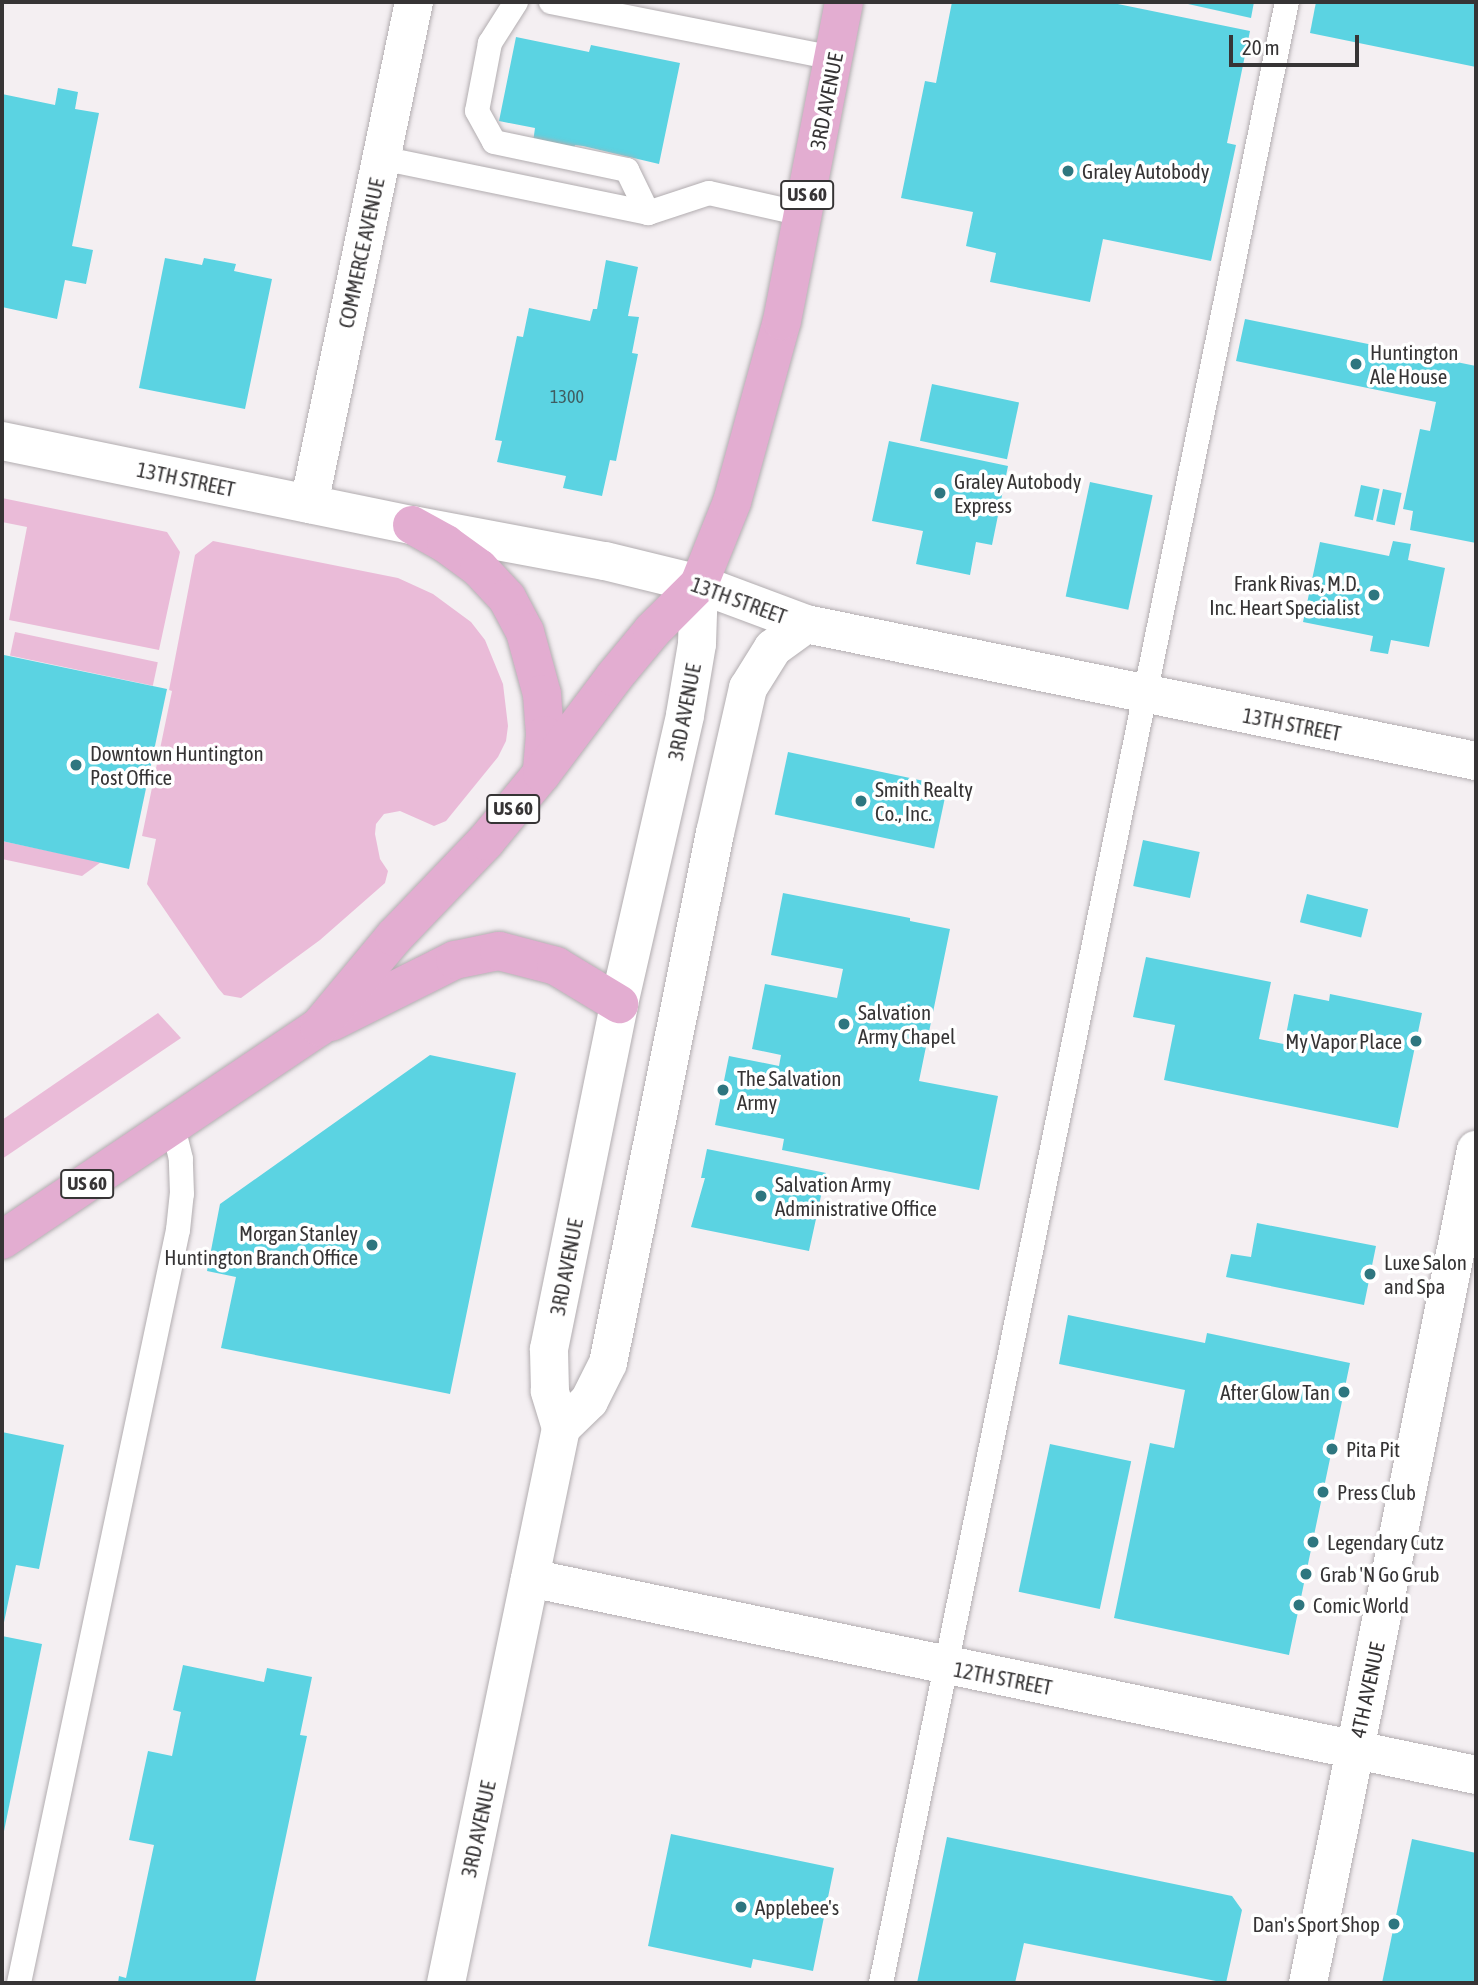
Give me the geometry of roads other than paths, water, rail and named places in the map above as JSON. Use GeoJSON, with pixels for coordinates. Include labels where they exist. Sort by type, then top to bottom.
{"type":"FeatureCollection","features":[{"type":"Feature","properties":{"kind":"main road","name":"3RD AVENUE"},"geometry":{"type":"LineString","coordinates":[[699,584],[732,502],[758,416],[782,321],[844,2]]}},
{"type":"Feature","properties":{"kind":"main road"},"geometry":{"type":"LineString","coordinates":[[412,525],[446,544],[479,568],[506,598],[525,632],[542,694],[545,735],[542,774]]}},
{"type":"Feature","properties":{"kind":"main road","name":"US 60"},"geometry":{"type":"LineString","coordinates":[[2,1240],[173,1128],[320,1027],[394,937],[486,841],[542,774],[652,631],[699,584]]}},
{"type":"Feature","properties":{"kind":"main road"},"geometry":{"type":"LineString","coordinates":[[320,1027],[456,960],[479,953],[521,955],[555,966],[619,1004]]}},
{"type":"Feature","properties":{"kind":"street","name":"COMMERCE AVENUE"},"geometry":{"type":"LineString","coordinates":[[309,504],[414,2]]}},
{"type":"Feature","properties":{"kind":"street","name":"13TH STREET"},"geometry":{"type":"LineString","coordinates":[[2,441],[412,525],[605,561],[699,584],[806,624],[1476,761]]}},
{"type":"Feature","properties":{"kind":"street","name":"3RD AVENUE"},"geometry":{"type":"LineString","coordinates":[[446,1983],[561,1428],[550,1391],[550,1349],[619,1004],[685,715],[696,644],[699,584]]}},
{"type":"Feature","properties":{"kind":"street"},"geometry":{"type":"LineString","coordinates":[[561,1428],[589,1401],[608,1363],[715,833],[748,688],[773,648],[806,624]]}},
{"type":"Feature","properties":{"kind":"street","name":"4TH AVENUE"},"geometry":{"type":"LineString","coordinates":[[1308,1983],[1476,1150]]}},
{"type":"Feature","properties":{"kind":"street","name":"12TH STREET"},"geometry":{"type":"LineString","coordinates":[[530,1578],[946,1667],[1476,1775]]}},
{"type":"Feature","properties":{"kind":"lane"},"geometry":{"type":"LineString","coordinates":[[516,2],[490,43],[477,111],[494,142],[627,170],[648,213]]}},
{"type":"Feature","properties":{"kind":"lane"},"geometry":{"type":"LineString","coordinates":[[551,2],[834,58]]}},
{"type":"Feature","properties":{"kind":"lane"},"geometry":{"type":"LineString","coordinates":[[881,1983],[1059,1123],[1143,693],[1287,2]]}},
{"type":"Feature","properties":{"kind":"lane"},"geometry":{"type":"LineString","coordinates":[[381,158],[648,213],[709,192],[803,214]]}},
{"type":"Feature","properties":{"kind":"lane"},"geometry":{"type":"LineString","coordinates":[[19,1983],[178,1230],[182,1194],[181,1159],[173,1128]]}},
{"type":"Feature","properties":{"kind":"place","name":"Graley Autobody"},"geometry":{"type":"Point","coordinates":[1068,171]}},
{"type":"Feature","properties":{"kind":"place","name":"Huntington Ale House"},"geometry":{"type":"Point","coordinates":[1356,364]}},
{"type":"Feature","properties":{"kind":"place","name":"Graley Autobody Express"},"geometry":{"type":"Point","coordinates":[940,493]}},
{"type":"Feature","properties":{"kind":"place","name":"Frank Rivas, M.D. Inc. Heart Specialist"},"geometry":{"type":"Point","coordinates":[1374,595]}},
{"type":"Feature","properties":{"kind":"place","name":"Downtown Huntington Post Office"},"geometry":{"type":"Point","coordinates":[76,765]}},
{"type":"Feature","properties":{"kind":"place","name":"Smith Realty Co., Inc."},"geometry":{"type":"Point","coordinates":[861,801]}},
{"type":"Feature","properties":{"kind":"place","name":"Salvation Army Chapel"},"geometry":{"type":"Point","coordinates":[844,1024]}},
{"type":"Feature","properties":{"kind":"place","name":"My Vapor Place"},"geometry":{"type":"Point","coordinates":[1416,1041]}},
{"type":"Feature","properties":{"kind":"place","name":"The Salvation Army"},"geometry":{"type":"Point","coordinates":[723,1090]}},
{"type":"Feature","properties":{"kind":"place","name":"Salvation Army Administrative Office"},"geometry":{"type":"Point","coordinates":[761,1196]}},
{"type":"Feature","properties":{"kind":"place","name":"Morgan Stanley Huntington Branch Office"},"geometry":{"type":"Point","coordinates":[372,1245]}},
{"type":"Feature","properties":{"kind":"place","name":"Luxe Salon and Spa"},"geometry":{"type":"Point","coordinates":[1370,1274]}},
{"type":"Feature","properties":{"kind":"place","name":"After Glow Tan"},"geometry":{"type":"Point","coordinates":[1344,1392]}},
{"type":"Feature","properties":{"kind":"place","name":"Pita Pit"},"geometry":{"type":"Point","coordinates":[1332,1449]}},
{"type":"Feature","properties":{"kind":"place","name":"Press Club"},"geometry":{"type":"Point","coordinates":[1323,1492]}},
{"type":"Feature","properties":{"kind":"place","name":"Legendary Cutz"},"geometry":{"type":"Point","coordinates":[1313,1542]}},
{"type":"Feature","properties":{"kind":"place","name":"Grab 'N Go Grub"},"geometry":{"type":"Point","coordinates":[1306,1574]}},
{"type":"Feature","properties":{"kind":"place","name":"Comic World"},"geometry":{"type":"Point","coordinates":[1299,1605]}},
{"type":"Feature","properties":{"kind":"place","name":"Applebee's"},"geometry":{"type":"Point","coordinates":[741,1907]}},
{"type":"Feature","properties":{"kind":"place","name":"Dan's Sport Shop"},"geometry":{"type":"Point","coordinates":[1394,1924]}}]}
